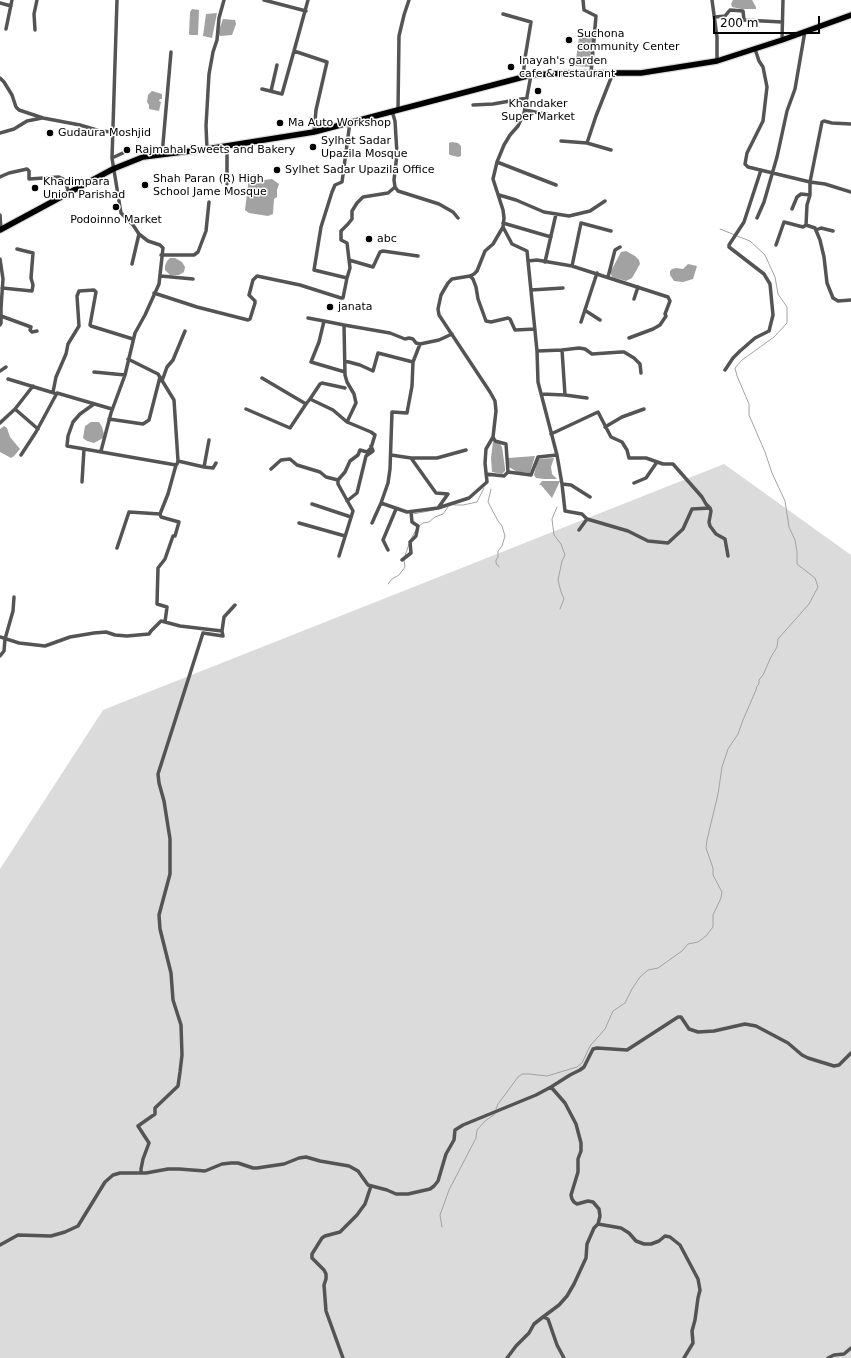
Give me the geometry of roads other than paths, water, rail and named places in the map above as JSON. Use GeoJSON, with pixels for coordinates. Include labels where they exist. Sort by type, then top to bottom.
{"type":"FeatureCollection","features":[{"type":"Feature","properties":{"kind":"highway"},"geometry":{"type":"LineString","coordinates":[[0,230],[113,169],[143,157],[207,149],[314,132],[531,75],[642,73],[717,61],[782,40],[851,15]]}},
{"type":"Feature","properties":{"kind":"street"},"geometry":{"type":"LineString","coordinates":[[6,29],[12,0]]}},
{"type":"Feature","properties":{"kind":"street"},"geometry":{"type":"LineString","coordinates":[[35,30],[34,14],[37,0]]}},
{"type":"Feature","properties":{"kind":"street"},"geometry":{"type":"LineString","coordinates":[[101,452],[112,409],[125,376],[134,333],[145,315],[159,284],[163,248],[162,246],[148,241],[139,234],[121,213],[112,158],[117,0]]}},
{"type":"Feature","properties":{"kind":"street"},"geometry":{"type":"LineString","coordinates":[[207,149],[206,126],[208,74],[217,40],[219,18],[224,0]]}},
{"type":"Feature","properties":{"kind":"street"},"geometry":{"type":"LineString","coordinates":[[264,0],[306,11]]}},
{"type":"Feature","properties":{"kind":"street"},"geometry":{"type":"LineString","coordinates":[[262,89],[282,94],[308,0]]}},
{"type":"Feature","properties":{"kind":"street"},"geometry":{"type":"LineString","coordinates":[[409,0],[399,36],[395,111],[397,154],[394,180],[395,187],[398,191],[439,204],[453,212],[458,218]]}},
{"type":"Feature","properties":{"kind":"street"},"geometry":{"type":"LineString","coordinates":[[583,0],[584,10],[596,16],[591,73]]}},
{"type":"Feature","properties":{"kind":"street"},"geometry":{"type":"LineString","coordinates":[[712,0],[718,37],[717,61]]}},
{"type":"Feature","properties":{"kind":"street"},"geometry":{"type":"LineString","coordinates":[[782,40],[784,0]]}},
{"type":"Feature","properties":{"kind":"street"},"geometry":{"type":"LineString","coordinates":[[0,4],[11,6]]}},
{"type":"Feature","properties":{"kind":"street"},"geometry":{"type":"LineString","coordinates":[[715,17],[725,16],[730,10],[743,12],[744,20],[782,22]]}},
{"type":"Feature","properties":{"kind":"street"},"geometry":{"type":"LineString","coordinates":[[503,14],[531,22],[523,77]]}},
{"type":"Feature","properties":{"kind":"street"},"geometry":{"type":"LineString","coordinates":[[757,218],[764,202],[780,148],[787,111],[795,89],[805,31]]}},
{"type":"Feature","properties":{"kind":"street"},"geometry":{"type":"LineString","coordinates":[[755,49],[763,68],[767,86],[763,121],[747,153],[745,164],[748,167],[810,182],[825,184],[851,192]]}},
{"type":"Feature","properties":{"kind":"street"},"geometry":{"type":"LineString","coordinates":[[294,51],[327,62],[316,110],[314,132]]}},
{"type":"Feature","properties":{"kind":"street"},"geometry":{"type":"LineString","coordinates":[[162,155],[171,52]]}},
{"type":"Feature","properties":{"kind":"street"},"geometry":{"type":"LineString","coordinates":[[271,91],[277,65]]}},
{"type":"Feature","properties":{"kind":"street"},"geometry":{"type":"LineString","coordinates":[[587,143],[613,73]]}},
{"type":"Feature","properties":{"kind":"street"},"geometry":{"type":"LineString","coordinates":[[381,503],[407,512],[438,508],[469,498],[487,482],[485,463],[486,449],[493,437],[496,411],[495,401],[439,315],[438,305],[448,283],[452,279],[470,276],[477,271],[485,250],[493,244],[503,225],[504,218],[499,195],[495,189],[494,179],[497,162],[504,145],[518,126],[525,110],[531,75]]}},
{"type":"Feature","properties":{"kind":"street"},"geometry":{"type":"LineString","coordinates":[[0,78],[12,95],[18,110],[43,118],[80,125],[100,131],[113,132]]}},
{"type":"Feature","properties":{"kind":"street"},"geometry":{"type":"LineString","coordinates":[[473,104],[492,104],[527,98]]}},
{"type":"Feature","properties":{"kind":"street"},"geometry":{"type":"LineString","coordinates":[[525,110],[565,118]]}},
{"type":"Feature","properties":{"kind":"street"},"geometry":{"type":"LineString","coordinates":[[0,133],[14,129],[27,121],[43,118]]}},
{"type":"Feature","properties":{"kind":"street"},"geometry":{"type":"LineString","coordinates":[[347,278],[314,270],[321,227],[332,192],[335,185],[342,182],[350,122]]}},
{"type":"Feature","properties":{"kind":"street"},"geometry":{"type":"LineString","coordinates":[[806,225],[807,205],[810,195],[810,182],[822,122],[851,124]]}},
{"type":"Feature","properties":{"kind":"street"},"geometry":{"type":"LineString","coordinates":[[561,141],[587,143],[611,150]]}},
{"type":"Feature","properties":{"kind":"street"},"geometry":{"type":"LineString","coordinates":[[227,146],[227,184]]}},
{"type":"Feature","properties":{"kind":"street"},"geometry":{"type":"LineString","coordinates":[[112,158],[125,152]]}},
{"type":"Feature","properties":{"kind":"street"},"geometry":{"type":"LineString","coordinates":[[497,162],[556,185]]}},
{"type":"Feature","properties":{"kind":"street"},"geometry":{"type":"LineString","coordinates":[[0,177],[26,169],[29,170],[29,179],[59,177],[63,179],[69,193]]}},
{"type":"Feature","properties":{"kind":"street"},"geometry":{"type":"LineString","coordinates":[[725,370],[740,350],[756,338],[769,331],[773,315],[770,284],[764,274],[729,248],[729,245],[744,222],[760,170]]}},
{"type":"Feature","properties":{"kind":"street"},"geometry":{"type":"LineString","coordinates":[[154,293],[209,310],[250,320],[255,301],[249,295],[253,280],[257,276],[343,298],[350,268],[347,243],[341,240],[341,231],[352,219],[352,211],[363,197],[388,193],[395,187]]}},
{"type":"Feature","properties":{"kind":"street"},"geometry":{"type":"LineString","coordinates":[[792,209],[797,197],[801,194],[810,195]]}},
{"type":"Feature","properties":{"kind":"street"},"geometry":{"type":"LineString","coordinates":[[499,195],[538,209],[569,216],[583,214],[594,209],[605,201]]}},
{"type":"Feature","properties":{"kind":"street"},"geometry":{"type":"LineString","coordinates":[[161,256],[194,255],[198,252],[206,231],[209,202]]}},
{"type":"Feature","properties":{"kind":"street"},"geometry":{"type":"LineString","coordinates":[[545,262],[556,214]]}},
{"type":"Feature","properties":{"kind":"street"},"geometry":{"type":"LineString","coordinates":[[572,266],[583,214]]}},
{"type":"Feature","properties":{"kind":"street"},"geometry":{"type":"LineString","coordinates":[[0,215],[0,230]]}},
{"type":"Feature","properties":{"kind":"street"},"geometry":{"type":"LineString","coordinates":[[580,224],[583,222],[611,231]]}},
{"type":"Feature","properties":{"kind":"street"},"geometry":{"type":"LineString","coordinates":[[776,245],[784,222],[803,227],[806,225],[816,230],[821,228],[833,231]]}},
{"type":"Feature","properties":{"kind":"street"},"geometry":{"type":"LineString","coordinates":[[503,225],[551,237]]}},
{"type":"Feature","properties":{"kind":"street"},"geometry":{"type":"LineString","coordinates":[[503,225],[512,244],[527,251],[537,351],[538,382],[557,454],[565,511],[582,514],[587,519],[628,531],[648,541],[668,543],[683,529],[692,508],[710,508]]}},
{"type":"Feature","properties":{"kind":"street"},"geometry":{"type":"LineString","coordinates":[[816,230],[824,257],[827,283],[833,298],[838,301],[851,300]]}},
{"type":"Feature","properties":{"kind":"street"},"geometry":{"type":"LineString","coordinates":[[132,264],[139,234]]}},
{"type":"Feature","properties":{"kind":"street"},"geometry":{"type":"LineString","coordinates":[[608,277],[615,250],[620,247]]}},
{"type":"Feature","properties":{"kind":"street"},"geometry":{"type":"LineString","coordinates":[[2,288],[32,291],[33,285],[31,278],[33,253],[17,250]]}},
{"type":"Feature","properties":{"kind":"street"},"geometry":{"type":"LineString","coordinates":[[349,260],[373,268],[380,252],[382,251],[418,256]]}},
{"type":"Feature","properties":{"kind":"street"},"geometry":{"type":"LineString","coordinates":[[0,259],[2,279],[0,325]]}},
{"type":"Feature","properties":{"kind":"street"},"geometry":{"type":"LineString","coordinates":[[528,261],[538,260],[572,266],[668,297],[670,301],[665,314],[666,316],[660,325],[654,329],[629,338]]}},
{"type":"Feature","properties":{"kind":"street"},"geometry":{"type":"LineString","coordinates":[[581,322],[586,311],[597,273]]}},
{"type":"Feature","properties":{"kind":"street"},"geometry":{"type":"LineString","coordinates":[[161,276],[193,279]]}},
{"type":"Feature","properties":{"kind":"street"},"geometry":{"type":"LineString","coordinates":[[470,276],[473,279],[478,292],[478,299],[486,322],[508,318],[510,319],[515,330],[535,329]]}},
{"type":"Feature","properties":{"kind":"street"},"geometry":{"type":"LineString","coordinates":[[634,299],[638,287]]}},
{"type":"Feature","properties":{"kind":"street"},"geometry":{"type":"LineString","coordinates":[[530,290],[563,288]]}},
{"type":"Feature","properties":{"kind":"street"},"geometry":{"type":"LineString","coordinates":[[53,392],[56,377],[66,354],[68,344],[79,326],[76,296],[79,291],[94,290],[96,292],[91,326],[133,339]]}},
{"type":"Feature","properties":{"kind":"street"},"geometry":{"type":"LineString","coordinates":[[586,311],[600,320]]}},
{"type":"Feature","properties":{"kind":"street"},"geometry":{"type":"LineString","coordinates":[[1,316],[31,327],[30,330],[32,332],[36,331]]}},
{"type":"Feature","properties":{"kind":"street"},"geometry":{"type":"LineString","coordinates":[[308,318],[390,333],[405,339],[409,338],[420,344],[439,340],[452,334]]}},
{"type":"Feature","properties":{"kind":"street"},"geometry":{"type":"LineString","coordinates":[[324,321],[319,342],[311,362],[345,372]]}},
{"type":"Feature","properties":{"kind":"street"},"geometry":{"type":"LineString","coordinates":[[344,325],[345,372],[347,382],[354,394],[356,403],[347,422]]}},
{"type":"Feature","properties":{"kind":"street"},"geometry":{"type":"LineString","coordinates":[[109,419],[144,424],[149,420],[161,379],[167,367],[173,360],[185,331]]}},
{"type":"Feature","properties":{"kind":"street"},"geometry":{"type":"LineString","coordinates":[[372,524],[388,483],[391,455],[392,412],[407,413],[412,386],[413,362],[420,344]]}},
{"type":"Feature","properties":{"kind":"street"},"geometry":{"type":"LineString","coordinates":[[537,351],[579,348],[585,349],[592,354],[624,352],[640,364],[641,373]]}},
{"type":"Feature","properties":{"kind":"street"},"geometry":{"type":"LineString","coordinates":[[562,350],[564,395]]}},
{"type":"Feature","properties":{"kind":"street"},"geometry":{"type":"LineString","coordinates":[[345,361],[360,365],[373,371],[378,353],[413,362]]}},
{"type":"Feature","properties":{"kind":"street"},"geometry":{"type":"LineString","coordinates":[[128,358],[158,374],[174,400],[177,463],[168,494],[160,514]]}},
{"type":"Feature","properties":{"kind":"street"},"geometry":{"type":"LineString","coordinates":[[0,371],[6,367]]}},
{"type":"Feature","properties":{"kind":"street"},"geometry":{"type":"LineString","coordinates":[[94,372],[125,376]]}},
{"type":"Feature","properties":{"kind":"street"},"geometry":{"type":"LineString","coordinates":[[262,378],[306,404]]}},
{"type":"Feature","properties":{"kind":"street"},"geometry":{"type":"LineString","coordinates":[[8,379],[112,409]]}},
{"type":"Feature","properties":{"kind":"street"},"geometry":{"type":"LineString","coordinates":[[246,409],[290,428],[321,383],[345,388]]}},
{"type":"Feature","properties":{"kind":"street"},"geometry":{"type":"LineString","coordinates":[[0,423],[15,409],[33,386]]}},
{"type":"Feature","properties":{"kind":"street"},"geometry":{"type":"LineString","coordinates":[[21,455],[38,429],[57,394]]}},
{"type":"Feature","properties":{"kind":"street"},"geometry":{"type":"LineString","coordinates":[[541,394],[587,398]]}},
{"type":"Feature","properties":{"kind":"street"},"geometry":{"type":"LineString","coordinates":[[310,399],[333,410],[347,422],[371,432],[375,436],[367,452],[360,450],[358,455],[350,461],[345,472],[338,480]]}},
{"type":"Feature","properties":{"kind":"street"},"geometry":{"type":"LineString","coordinates":[[94,404],[80,414],[73,422],[66,446],[204,467],[213,468],[216,463]]}},
{"type":"Feature","properties":{"kind":"street"},"geometry":{"type":"LineString","coordinates":[[15,409],[38,429]]}},
{"type":"Feature","properties":{"kind":"street"},"geometry":{"type":"LineString","coordinates":[[605,427],[622,417],[644,409]]}},
{"type":"Feature","properties":{"kind":"street"},"geometry":{"type":"LineString","coordinates":[[551,434],[598,412],[601,414],[605,427],[611,437],[622,442],[627,450],[629,458],[646,458],[662,464],[674,464],[710,508],[710,526],[716,534],[725,539],[728,556]]}},
{"type":"Feature","properties":{"kind":"street"},"geometry":{"type":"LineString","coordinates":[[493,437],[495,441],[506,444],[508,472]]}},
{"type":"Feature","properties":{"kind":"street"},"geometry":{"type":"LineString","coordinates":[[204,467],[209,440]]}},
{"type":"Feature","properties":{"kind":"street"},"geometry":{"type":"LineString","coordinates":[[347,501],[357,493],[366,456],[373,451],[371,446]]}},
{"type":"Feature","properties":{"kind":"street"},"geometry":{"type":"LineString","coordinates":[[82,482],[84,449]]}},
{"type":"Feature","properties":{"kind":"street"},"geometry":{"type":"LineString","coordinates":[[391,455],[411,458],[437,458],[466,450]]}},
{"type":"Feature","properties":{"kind":"street"},"geometry":{"type":"LineString","coordinates":[[508,472],[531,476],[538,457],[557,454]]}},
{"type":"Feature","properties":{"kind":"street"},"geometry":{"type":"LineString","coordinates":[[411,458],[436,494],[448,494],[438,508]]}},
{"type":"Feature","properties":{"kind":"street"},"geometry":{"type":"LineString","coordinates":[[271,470],[281,460],[290,459],[297,465],[320,472],[326,477],[338,480]]}},
{"type":"Feature","properties":{"kind":"street"},"geometry":{"type":"LineString","coordinates":[[634,483],[646,478],[657,462]]}},
{"type":"Feature","properties":{"kind":"street"},"geometry":{"type":"LineString","coordinates":[[486,474],[504,476],[508,472]]}},
{"type":"Feature","properties":{"kind":"street"},"geometry":{"type":"LineString","coordinates":[[338,480],[338,484],[353,512],[339,556]]}},
{"type":"Feature","properties":{"kind":"street"},"geometry":{"type":"LineString","coordinates":[[562,484],[571,485],[590,497]]}},
{"type":"Feature","properties":{"kind":"street"},"geometry":{"type":"LineString","coordinates":[[312,504],[352,517]]}},
{"type":"Feature","properties":{"kind":"street"},"geometry":{"type":"LineString","coordinates":[[388,550],[383,540],[396,508]]}},
{"type":"Feature","properties":{"kind":"street"},"geometry":{"type":"LineString","coordinates":[[117,548],[129,512],[160,514],[161,517],[180,522],[173,536],[165,559],[158,568],[157,604],[167,608],[165,622]]}},
{"type":"Feature","properties":{"kind":"street"},"geometry":{"type":"LineString","coordinates":[[402,560],[411,552],[410,542],[416,536],[418,526],[412,522],[411,512]]}},
{"type":"Feature","properties":{"kind":"street"},"geometry":{"type":"LineString","coordinates":[[579,530],[587,519]]}},
{"type":"Feature","properties":{"kind":"street"},"geometry":{"type":"LineString","coordinates":[[299,523],[346,536]]}},
{"type":"Feature","properties":{"kind":"street"},"geometry":{"type":"LineString","coordinates":[[0,656],[4,651],[5,639],[13,611],[14,598]]}},
{"type":"Feature","properties":{"kind":"street"},"geometry":{"type":"LineString","coordinates":[[141,1173],[140,1169],[149,1143],[138,1126],[154,1114],[155,1108],[178,1086],[182,1055],[180,1025],[173,1000],[171,973],[160,929],[159,915],[170,874],[170,853],[169,832],[158,774],[203,633],[223,636],[222,631],[224,618],[235,605]]}},
{"type":"Feature","properties":{"kind":"street"},"geometry":{"type":"LineString","coordinates":[[0,637],[28,645],[45,646],[70,637],[94,633],[106,632],[115,635],[127,636],[149,634],[161,621],[180,626],[222,631]]}},
{"type":"Feature","properties":{"kind":"street"},"geometry":{"type":"LineString","coordinates":[[0,1245],[18,1235],[51,1236],[73,1229],[82,1221],[98,1192],[109,1178],[120,1173],[141,1173],[179,1169],[205,1171],[222,1164],[231,1163],[238,1163],[257,1168],[284,1164],[306,1157],[353,1168],[358,1171],[365,1183],[400,1194],[408,1194],[430,1189],[438,1180],[446,1154],[454,1140],[455,1130],[463,1125],[553,1089],[584,1067],[593,1049],[627,1050],[681,1017],[689,1029],[698,1032],[714,1031],[745,1024],[756,1026],[788,1043],[802,1055],[834,1066],[839,1065],[851,1053]]}},
{"type":"Feature","properties":{"kind":"street"},"geometry":{"type":"LineString","coordinates":[[507,1358],[529,1333],[534,1324],[559,1305],[574,1284],[586,1258],[587,1244],[594,1228],[598,1224],[600,1216],[599,1209],[593,1202],[588,1201],[577,1204],[572,1198],[571,1195],[578,1172],[578,1159],[581,1151],[581,1143],[576,1124],[565,1103],[553,1089]]}},
{"type":"Feature","properties":{"kind":"street"},"geometry":{"type":"LineString","coordinates":[[343,1358],[326,1311],[324,1285],[326,1274],[312,1258],[312,1254],[322,1238],[340,1232],[357,1214],[365,1204],[371,1186]]}},
{"type":"Feature","properties":{"kind":"street"},"geometry":{"type":"LineString","coordinates":[[598,1224],[621,1228],[630,1233],[636,1241],[644,1244],[651,1244],[659,1241],[665,1236],[670,1237],[680,1245],[698,1279],[700,1290],[692,1331],[693,1343],[684,1358]]}},
{"type":"Feature","properties":{"kind":"street"},"geometry":{"type":"LineString","coordinates":[[543,1317],[548,1319],[557,1345],[564,1358]]}},
{"type":"Feature","properties":{"kind":"street"},"geometry":{"type":"LineString","coordinates":[[828,1358],[834,1355],[844,1354],[851,1348]]}},
{"type":"Feature","properties":{"kind":"waterway"},"geometry":{"type":"LineString","coordinates":[[720,229],[735,235]]}},
{"type":"Feature","properties":{"kind":"waterway"},"geometry":{"type":"LineString","coordinates":[[496,1109],[518,1077],[522,1074],[547,1076],[577,1067],[582,1063],[590,1046],[605,1029],[613,1011],[625,1003],[640,977],[648,970],[658,968],[682,951],[688,944],[698,942],[706,936],[713,927],[713,915],[721,898],[722,892],[713,875],[713,868],[706,848],[718,794],[722,767],[728,749],[738,734],[759,684],[759,680],[777,647],[778,639],[809,604],[818,587],[815,578],[797,564],[795,540],[789,527],[785,501],[749,415],[749,404],[735,368],[742,360],[774,337],[787,323],[787,307],[778,294],[775,277],[765,255],[750,241],[737,236]]}},
{"type":"Feature","properties":{"kind":"waterway"},"geometry":{"type":"LineString","coordinates":[[454,505],[477,502],[484,488]]}},
{"type":"Feature","properties":{"kind":"waterway"},"geometry":{"type":"LineString","coordinates":[[491,489],[488,502],[502,526],[505,536],[502,546],[498,551],[498,557],[496,560],[499,567]]}},
{"type":"Feature","properties":{"kind":"waterway"},"geometry":{"type":"LineString","coordinates":[[419,526],[443,514],[448,507]]}},
{"type":"Feature","properties":{"kind":"waterway"},"geometry":{"type":"LineString","coordinates":[[557,507],[552,519],[554,535],[561,544],[565,555],[562,561],[558,580],[564,599],[560,609]]}},
{"type":"Feature","properties":{"kind":"waterway"},"geometry":{"type":"LineString","coordinates":[[413,514],[434,510]]}},
{"type":"Feature","properties":{"kind":"waterway"},"geometry":{"type":"LineString","coordinates":[[411,539],[416,530]]}},
{"type":"Feature","properties":{"kind":"waterway"},"geometry":{"type":"LineString","coordinates":[[405,556],[409,544]]}},
{"type":"Feature","properties":{"kind":"waterway"},"geometry":{"type":"LineString","coordinates":[[388,584],[392,579],[399,575],[405,567],[404,560]]}},
{"type":"Feature","properties":{"kind":"waterway"},"geometry":{"type":"LineString","coordinates":[[442,1227],[440,1215],[449,1190],[476,1138],[477,1130],[485,1121],[495,1114]]}},
{"type":"Feature","properties":{"kind":"place","name":"Suchona community Center"},"geometry":{"type":"Point","coordinates":[569,40]}},
{"type":"Feature","properties":{"kind":"place","name":"Inayah's garden cafe & restaurant"},"geometry":{"type":"Point","coordinates":[511,67]}},
{"type":"Feature","properties":{"kind":"place","name":"Khandaker Super Market"},"geometry":{"type":"Point","coordinates":[538,91]}},
{"type":"Feature","properties":{"kind":"place","name":"Ma Auto Workshop"},"geometry":{"type":"Point","coordinates":[280,123]}},
{"type":"Feature","properties":{"kind":"place","name":"Gudaura Moshjid"},"geometry":{"type":"Point","coordinates":[50,133]}},
{"type":"Feature","properties":{"kind":"place","name":"Sylhet Sadar Upazila Mosque"},"geometry":{"type":"Point","coordinates":[313,147]}},
{"type":"Feature","properties":{"kind":"place","name":"Rajmahal Sweets and Bakery"},"geometry":{"type":"Point","coordinates":[127,150]}},
{"type":"Feature","properties":{"kind":"place","name":"Sylhet Sadar Upazila Office"},"geometry":{"type":"Point","coordinates":[277,170]}},
{"type":"Feature","properties":{"kind":"place","name":"Shah Paran (R) High School Jame Mosque"},"geometry":{"type":"Point","coordinates":[145,185]}},
{"type":"Feature","properties":{"kind":"place","name":"Khadimpara Union Parishad"},"geometry":{"type":"Point","coordinates":[35,188]}},
{"type":"Feature","properties":{"kind":"place","name":"Podoinno Market"},"geometry":{"type":"Point","coordinates":[116,207]}},
{"type":"Feature","properties":{"kind":"place","name":"abc"},"geometry":{"type":"Point","coordinates":[369,239]}},
{"type":"Feature","properties":{"kind":"place","name":"janata"},"geometry":{"type":"Point","coordinates":[330,307]}}]}
